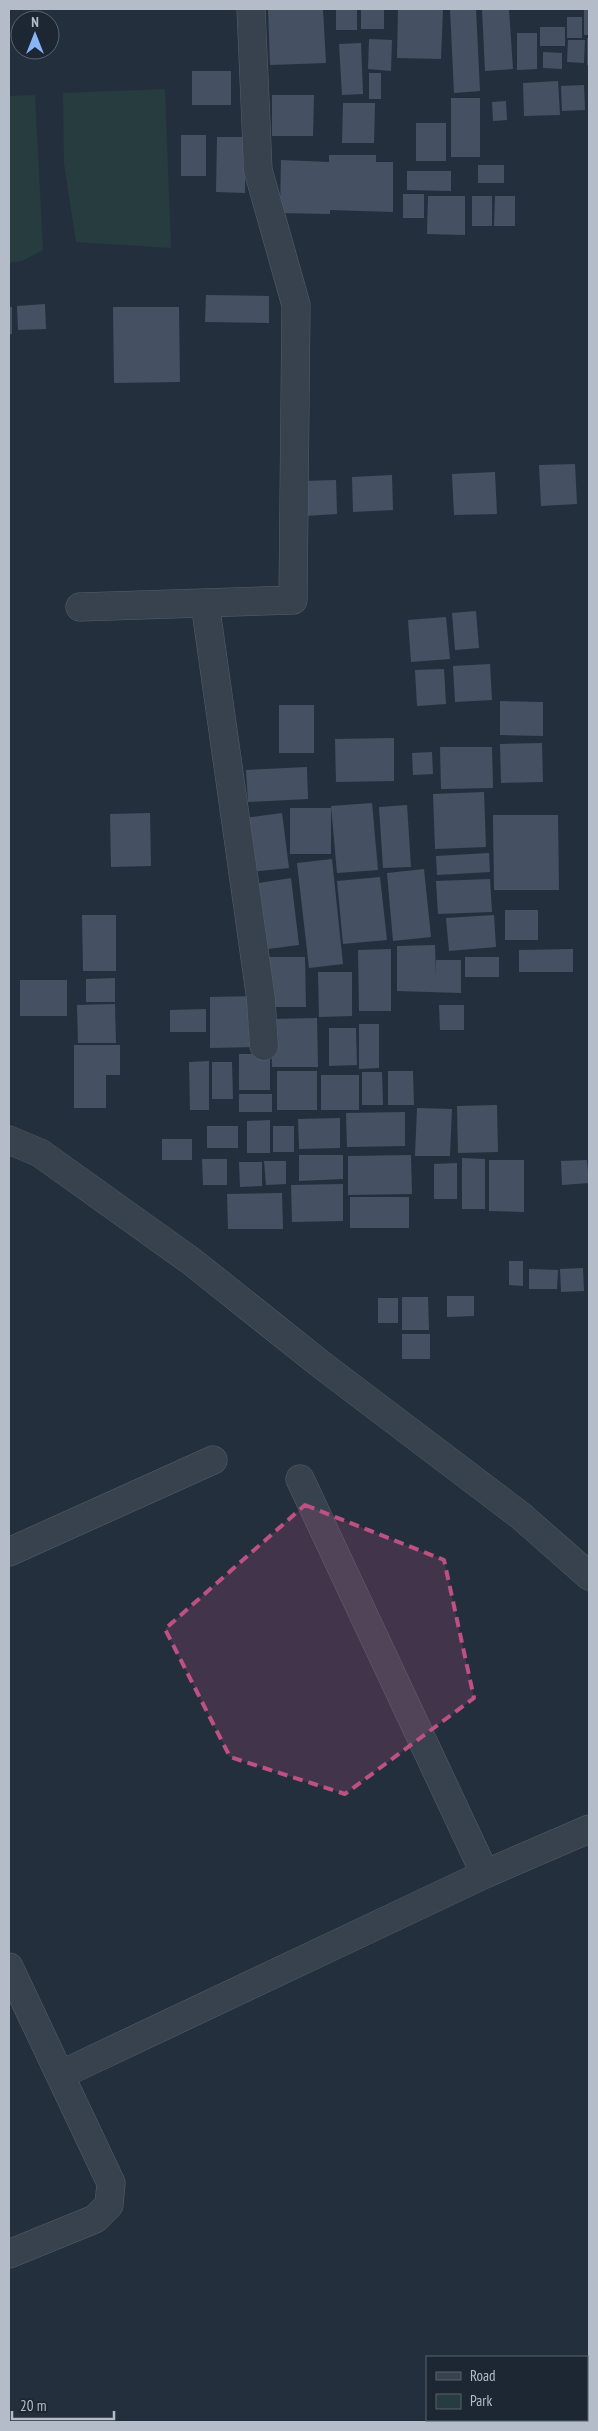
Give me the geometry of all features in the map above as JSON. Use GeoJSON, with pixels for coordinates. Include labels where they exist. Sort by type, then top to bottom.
{"type":"FeatureCollection","features":[{"type":"Feature","properties":{"kind":"street"},"geometry":{"type":"LineString","coordinates":[[80,607],[293,600],[296,305],[258,170],[251,9]]}},
{"type":"Feature","properties":{"kind":"street"},"geometry":{"type":"LineString","coordinates":[[204,603],[261,1000],[264,1046]]}},
{"type":"Feature","properties":{"kind":"street"},"geometry":{"type":"LineString","coordinates":[[9,1140],[40,1153],[191,1261],[323,1366],[521,1516],[589,1576]]}},
{"type":"Feature","properties":{"kind":"street"},"geometry":{"type":"LineString","coordinates":[[9,1552],[214,1460]]}},
{"type":"Feature","properties":{"kind":"street"},"geometry":{"type":"LineString","coordinates":[[300,1479],[485,1874]]}},
{"type":"Feature","properties":{"kind":"street"},"geometry":{"type":"LineString","coordinates":[[60,2075],[485,1874],[589,1829]]}},
{"type":"Feature","properties":{"kind":"street"},"geometry":{"type":"LineString","coordinates":[[9,1967],[112,2183],[109,2205],[95,2219],[9,2254]]}},
{"type":"Feature","properties":{"kind":"highlighted area"},"geometry":{"type":"Polygon","coordinates":[[[305,1505],[444,1560],[474,1698],[345,1794],[230,1757],[165,1629],[305,1505]]]}},
{"type":"Feature","properties":{"kind":"green space"},"geometry":{"type":"Polygon","coordinates":[[[165,89],[171,248],[76,242],[64,164],[63,93],[165,89]]]}},
{"type":"Feature","properties":{"kind":"green space"},"geometry":{"type":"Polygon","coordinates":[[[35,95],[43,250],[22,261],[9,263],[9,96],[35,95]]]}},
{"type":"Feature","properties":{"kind":"building"},"geometry":{"type":"Polygon","coordinates":[[[268,9],[323,9],[326,63],[270,65],[268,9]]]}},
{"type":"Feature","properties":{"kind":"building"},"geometry":{"type":"Polygon","coordinates":[[[336,9],[357,9],[357,30],[336,30],[336,9]]]}},
{"type":"Feature","properties":{"kind":"building"},"geometry":{"type":"Polygon","coordinates":[[[361,9],[384,10],[384,29],[361,29],[361,9]]]}},
{"type":"Feature","properties":{"kind":"building"},"geometry":{"type":"Polygon","coordinates":[[[398,9],[443,9],[441,59],[397,58],[398,9]]]}},
{"type":"Feature","properties":{"kind":"building"},"geometry":{"type":"Polygon","coordinates":[[[450,9],[476,9],[480,91],[454,93],[450,9]]]}},
{"type":"Feature","properties":{"kind":"building"},"geometry":{"type":"Polygon","coordinates":[[[482,9],[509,9],[513,69],[485,71],[482,9]]]}},
{"type":"Feature","properties":{"kind":"building"},"geometry":{"type":"Polygon","coordinates":[[[584,9],[589,9],[589,35],[584,35],[584,9]]]}},
{"type":"Feature","properties":{"kind":"building"},"geometry":{"type":"Polygon","coordinates":[[[567,17],[582,17],[582,38],[567,38],[567,17]]]}},
{"type":"Feature","properties":{"kind":"building"},"geometry":{"type":"Polygon","coordinates":[[[540,27],[565,27],[565,46],[540,46],[540,27]]]}},
{"type":"Feature","properties":{"kind":"building"},"geometry":{"type":"Polygon","coordinates":[[[517,33],[537,33],[537,69],[517,70],[517,33]]]}},
{"type":"Feature","properties":{"kind":"building"},"geometry":{"type":"Polygon","coordinates":[[[587,38],[589,38],[589,65],[587,65],[587,38]]]}},
{"type":"Feature","properties":{"kind":"building"},"geometry":{"type":"Polygon","coordinates":[[[369,39],[392,40],[391,71],[368,69],[369,39]]]}},
{"type":"Feature","properties":{"kind":"building"},"geometry":{"type":"Polygon","coordinates":[[[568,40],[585,40],[584,63],[567,62],[568,40]]]}},
{"type":"Feature","properties":{"kind":"building"},"geometry":{"type":"Polygon","coordinates":[[[361,43],[363,94],[342,95],[339,44],[361,43]]]}},
{"type":"Feature","properties":{"kind":"building"},"geometry":{"type":"Polygon","coordinates":[[[543,52],[562,53],[562,69],[543,68],[543,52]]]}},
{"type":"Feature","properties":{"kind":"building"},"geometry":{"type":"Polygon","coordinates":[[[192,71],[231,71],[231,105],[192,105],[192,71]]]}},
{"type":"Feature","properties":{"kind":"building"},"geometry":{"type":"Polygon","coordinates":[[[369,73],[381,73],[381,99],[369,99],[369,73]]]}},
{"type":"Feature","properties":{"kind":"building"},"geometry":{"type":"Polygon","coordinates":[[[558,81],[560,115],[524,116],[523,83],[558,81]]]}},
{"type":"Feature","properties":{"kind":"building"},"geometry":{"type":"Polygon","coordinates":[[[584,85],[585,110],[562,111],[561,86],[584,85]]]}},
{"type":"Feature","properties":{"kind":"building"},"geometry":{"type":"Polygon","coordinates":[[[272,95],[314,95],[313,136],[272,136],[272,95]]]}},
{"type":"Feature","properties":{"kind":"building"},"geometry":{"type":"Polygon","coordinates":[[[451,98],[480,98],[480,157],[451,157],[451,98]]]}},
{"type":"Feature","properties":{"kind":"building"},"geometry":{"type":"Polygon","coordinates":[[[506,101],[507,120],[493,121],[492,102],[506,101]]]}},
{"type":"Feature","properties":{"kind":"building"},"geometry":{"type":"Polygon","coordinates":[[[343,103],[375,103],[374,143],[342,143],[343,103]]]}},
{"type":"Feature","properties":{"kind":"building"},"geometry":{"type":"Polygon","coordinates":[[[416,123],[446,123],[446,161],[416,161],[416,123]]]}},
{"type":"Feature","properties":{"kind":"building"},"geometry":{"type":"Polygon","coordinates":[[[181,135],[206,135],[206,176],[181,176],[181,135]]]}},
{"type":"Feature","properties":{"kind":"building"},"geometry":{"type":"Polygon","coordinates":[[[217,137],[246,137],[245,193],[216,192],[217,137]]]}},
{"type":"Feature","properties":{"kind":"building"},"geometry":{"type":"Polygon","coordinates":[[[329,155],[376,155],[376,162],[393,162],[393,212],[330,210],[330,214],[280,213],[281,160],[329,162],[329,155]]]}},
{"type":"Feature","properties":{"kind":"building"},"geometry":{"type":"Polygon","coordinates":[[[478,165],[504,165],[504,183],[478,183],[478,165]]]}},
{"type":"Feature","properties":{"kind":"building"},"geometry":{"type":"Polygon","coordinates":[[[407,171],[451,171],[451,191],[407,190],[407,171]]]}},
{"type":"Feature","properties":{"kind":"building"},"geometry":{"type":"Polygon","coordinates":[[[403,194],[424,194],[424,218],[403,218],[403,194]]]}},
{"type":"Feature","properties":{"kind":"building"},"geometry":{"type":"Polygon","coordinates":[[[428,196],[465,196],[465,235],[427,234],[428,196]]]}},
{"type":"Feature","properties":{"kind":"building"},"geometry":{"type":"Polygon","coordinates":[[[472,196],[492,196],[492,226],[472,226],[472,196]]]}},
{"type":"Feature","properties":{"kind":"building"},"geometry":{"type":"Polygon","coordinates":[[[495,196],[515,196],[515,226],[494,226],[495,196]]]}},
{"type":"Feature","properties":{"kind":"building"},"geometry":{"type":"Polygon","coordinates":[[[206,295],[269,296],[269,323],[205,322],[206,295]]]}},
{"type":"Feature","properties":{"kind":"building"},"geometry":{"type":"Polygon","coordinates":[[[45,304],[46,329],[18,330],[17,306],[45,304]]]}},
{"type":"Feature","properties":{"kind":"building"},"geometry":{"type":"Polygon","coordinates":[[[9,307],[12,307],[12,334],[9,334],[9,307]]]}},
{"type":"Feature","properties":{"kind":"building"},"geometry":{"type":"Polygon","coordinates":[[[113,307],[179,307],[180,382],[114,383],[113,307]]]}},
{"type":"Feature","properties":{"kind":"building"},"geometry":{"type":"Polygon","coordinates":[[[575,464],[577,504],[541,506],[539,465],[575,464]]]}},
{"type":"Feature","properties":{"kind":"building"},"geometry":{"type":"Polygon","coordinates":[[[495,472],[497,514],[454,515],[452,474],[495,472]]]}},
{"type":"Feature","properties":{"kind":"building"},"geometry":{"type":"Polygon","coordinates":[[[392,475],[393,510],[353,512],[352,477],[392,475]]]}},
{"type":"Feature","properties":{"kind":"building"},"geometry":{"type":"Polygon","coordinates":[[[336,480],[337,514],[305,516],[303,481],[336,480]]]}},
{"type":"Feature","properties":{"kind":"building"},"geometry":{"type":"Polygon","coordinates":[[[476,611],[479,648],[455,650],[452,613],[476,611]]]}},
{"type":"Feature","properties":{"kind":"building"},"geometry":{"type":"Polygon","coordinates":[[[446,617],[450,659],[411,662],[408,620],[446,617]]]}},
{"type":"Feature","properties":{"kind":"building"},"geometry":{"type":"Polygon","coordinates":[[[490,664],[492,700],[455,702],[453,666],[490,664]]]}},
{"type":"Feature","properties":{"kind":"building"},"geometry":{"type":"Polygon","coordinates":[[[444,669],[446,704],[417,706],[415,670],[444,669]]]}},
{"type":"Feature","properties":{"kind":"building"},"geometry":{"type":"Polygon","coordinates":[[[500,701],[543,702],[543,736],[500,735],[500,701]]]}},
{"type":"Feature","properties":{"kind":"building"},"geometry":{"type":"Polygon","coordinates":[[[279,705],[314,705],[314,753],[279,753],[279,705]]]}},
{"type":"Feature","properties":{"kind":"building"},"geometry":{"type":"Polygon","coordinates":[[[394,738],[394,781],[336,782],[335,739],[394,738]]]}},
{"type":"Feature","properties":{"kind":"building"},"geometry":{"type":"Polygon","coordinates":[[[542,743],[543,782],[501,783],[500,744],[542,743]]]}},
{"type":"Feature","properties":{"kind":"building"},"geometry":{"type":"Polygon","coordinates":[[[440,747],[492,747],[493,788],[441,789],[440,747]]]}},
{"type":"Feature","properties":{"kind":"building"},"geometry":{"type":"Polygon","coordinates":[[[432,752],[433,774],[413,775],[412,753],[432,752]]]}},
{"type":"Feature","properties":{"kind":"building"},"geometry":{"type":"Polygon","coordinates":[[[307,767],[308,799],[248,802],[246,770],[307,767]]]}},
{"type":"Feature","properties":{"kind":"building"},"geometry":{"type":"Polygon","coordinates":[[[484,792],[486,847],[435,849],[433,794],[484,792]]]}},
{"type":"Feature","properties":{"kind":"building"},"geometry":{"type":"Polygon","coordinates":[[[372,803],[378,870],[337,873],[331,806],[372,803]]]}},
{"type":"Feature","properties":{"kind":"building"},"geometry":{"type":"Polygon","coordinates":[[[407,805],[411,867],[383,868],[379,807],[407,805]]]}},
{"type":"Feature","properties":{"kind":"building"},"geometry":{"type":"Polygon","coordinates":[[[290,808],[331,808],[331,854],[290,854],[290,808]]]}},
{"type":"Feature","properties":{"kind":"building"},"geometry":{"type":"Polygon","coordinates":[[[150,813],[151,866],[111,867],[110,814],[150,813]]]}},
{"type":"Feature","properties":{"kind":"building"},"geometry":{"type":"Polygon","coordinates":[[[282,813],[289,868],[250,872],[244,818],[282,813]]]}},
{"type":"Feature","properties":{"kind":"building"},"geometry":{"type":"Polygon","coordinates":[[[493,815],[558,815],[559,890],[494,890],[493,815]]]}},
{"type":"Feature","properties":{"kind":"building"},"geometry":{"type":"Polygon","coordinates":[[[489,853],[490,872],[437,875],[436,856],[489,853]]]}},
{"type":"Feature","properties":{"kind":"building"},"geometry":{"type":"Polygon","coordinates":[[[332,859],[343,964],[309,968],[297,863],[332,859]]]}},
{"type":"Feature","properties":{"kind":"building"},"geometry":{"type":"Polygon","coordinates":[[[424,869],[431,937],[393,941],[387,873],[424,869]]]}},
{"type":"Feature","properties":{"kind":"building"},"geometry":{"type":"Polygon","coordinates":[[[380,877],[387,940],[343,944],[337,881],[380,877]]]}},
{"type":"Feature","properties":{"kind":"building"},"geometry":{"type":"Polygon","coordinates":[[[291,878],[299,945],[260,950],[252,884],[291,878]]]}},
{"type":"Feature","properties":{"kind":"building"},"geometry":{"type":"Polygon","coordinates":[[[490,879],[492,912],[438,914],[436,881],[490,879]]]}},
{"type":"Feature","properties":{"kind":"building"},"geometry":{"type":"Polygon","coordinates":[[[505,910],[538,910],[538,940],[505,940],[505,910]]]}},
{"type":"Feature","properties":{"kind":"building"},"geometry":{"type":"Polygon","coordinates":[[[82,915],[116,915],[116,971],[83,971],[82,915]]]}},
{"type":"Feature","properties":{"kind":"building"},"geometry":{"type":"Polygon","coordinates":[[[494,915],[496,947],[449,951],[446,918],[494,915]]]}},
{"type":"Feature","properties":{"kind":"building"},"geometry":{"type":"Polygon","coordinates":[[[435,945],[436,977],[436,960],[461,960],[461,993],[397,991],[397,946],[435,945]]]}},
{"type":"Feature","properties":{"kind":"building"},"geometry":{"type":"Polygon","coordinates":[[[391,949],[391,1011],[359,1011],[358,950],[391,949]]]}},
{"type":"Feature","properties":{"kind":"building"},"geometry":{"type":"Polygon","coordinates":[[[573,949],[573,972],[519,972],[519,950],[573,949]]]}},
{"type":"Feature","properties":{"kind":"building"},"geometry":{"type":"Polygon","coordinates":[[[264,957],[305,957],[306,1007],[265,1007],[264,957]]]}},
{"type":"Feature","properties":{"kind":"building"},"geometry":{"type":"Polygon","coordinates":[[[465,957],[499,957],[499,977],[465,977],[465,957]]]}},
{"type":"Feature","properties":{"kind":"building"},"geometry":{"type":"Polygon","coordinates":[[[318,972],[352,972],[352,1016],[319,1017],[318,972]]]}},
{"type":"Feature","properties":{"kind":"building"},"geometry":{"type":"Polygon","coordinates":[[[115,978],[115,1002],[86,1002],[86,979],[115,978]]]}},
{"type":"Feature","properties":{"kind":"building"},"geometry":{"type":"Polygon","coordinates":[[[20,980],[67,980],[67,1016],[20,1016],[20,980]]]}},
{"type":"Feature","properties":{"kind":"building"},"geometry":{"type":"Polygon","coordinates":[[[258,996],[258,1047],[210,1048],[210,997],[258,996]]]}},
{"type":"Feature","properties":{"kind":"building"},"geometry":{"type":"Polygon","coordinates":[[[115,1004],[116,1043],[78,1043],[77,1005],[115,1004]]]}},
{"type":"Feature","properties":{"kind":"building"},"geometry":{"type":"Polygon","coordinates":[[[439,1005],[464,1005],[464,1030],[440,1030],[439,1005]]]}},
{"type":"Feature","properties":{"kind":"building"},"geometry":{"type":"Polygon","coordinates":[[[206,1009],[206,1032],[170,1032],[170,1010],[206,1009]]]}},
{"type":"Feature","properties":{"kind":"building"},"geometry":{"type":"Polygon","coordinates":[[[317,1018],[318,1067],[272,1067],[271,1019],[317,1018]]]}},
{"type":"Feature","properties":{"kind":"building"},"geometry":{"type":"Polygon","coordinates":[[[359,1024],[379,1024],[379,1068],[359,1069],[359,1024]]]}},
{"type":"Feature","properties":{"kind":"building"},"geometry":{"type":"Polygon","coordinates":[[[329,1028],[356,1028],[357,1065],[329,1066],[329,1028]]]}},
{"type":"Feature","properties":{"kind":"building"},"geometry":{"type":"Polygon","coordinates":[[[74,1045],[120,1045],[120,1075],[106,1075],[106,1108],[74,1108],[74,1045]]]}},
{"type":"Feature","properties":{"kind":"building"},"geometry":{"type":"Polygon","coordinates":[[[239,1054],[270,1054],[270,1090],[239,1090],[239,1054]]]}},
{"type":"Feature","properties":{"kind":"building"},"geometry":{"type":"Polygon","coordinates":[[[209,1061],[209,1110],[190,1110],[189,1062],[209,1061]]]}},
{"type":"Feature","properties":{"kind":"building"},"geometry":{"type":"Polygon","coordinates":[[[212,1062],[232,1062],[233,1099],[212,1099],[212,1062]]]}},
{"type":"Feature","properties":{"kind":"building"},"geometry":{"type":"Polygon","coordinates":[[[277,1071],[317,1071],[317,1110],[277,1110],[277,1071]]]}},
{"type":"Feature","properties":{"kind":"building"},"geometry":{"type":"Polygon","coordinates":[[[388,1071],[413,1071],[414,1105],[388,1105],[388,1071]]]}},
{"type":"Feature","properties":{"kind":"building"},"geometry":{"type":"Polygon","coordinates":[[[362,1072],[382,1072],[383,1105],[362,1105],[362,1072]]]}},
{"type":"Feature","properties":{"kind":"building"},"geometry":{"type":"Polygon","coordinates":[[[321,1075],[359,1075],[359,1110],[321,1110],[321,1075]]]}},
{"type":"Feature","properties":{"kind":"building"},"geometry":{"type":"Polygon","coordinates":[[[239,1094],[272,1094],[272,1112],[239,1112],[239,1094]]]}},
{"type":"Feature","properties":{"kind":"building"},"geometry":{"type":"Polygon","coordinates":[[[497,1105],[498,1152],[458,1153],[457,1106],[497,1105]]]}},
{"type":"Feature","properties":{"kind":"building"},"geometry":{"type":"Polygon","coordinates":[[[417,1108],[452,1109],[450,1156],[415,1156],[417,1108]]]}},
{"type":"Feature","properties":{"kind":"building"},"geometry":{"type":"Polygon","coordinates":[[[405,1112],[405,1146],[347,1147],[346,1113],[405,1112]]]}},
{"type":"Feature","properties":{"kind":"building"},"geometry":{"type":"Polygon","coordinates":[[[340,1118],[340,1148],[299,1149],[298,1119],[340,1118]]]}},
{"type":"Feature","properties":{"kind":"building"},"geometry":{"type":"Polygon","coordinates":[[[270,1120],[270,1153],[247,1153],[247,1121],[270,1120]]]}},
{"type":"Feature","properties":{"kind":"building"},"geometry":{"type":"Polygon","coordinates":[[[207,1126],[238,1126],[238,1148],[207,1148],[207,1126]]]}},
{"type":"Feature","properties":{"kind":"building"},"geometry":{"type":"Polygon","coordinates":[[[273,1126],[294,1126],[294,1152],[273,1152],[273,1126]]]}},
{"type":"Feature","properties":{"kind":"building"},"geometry":{"type":"Polygon","coordinates":[[[162,1139],[192,1139],[192,1160],[162,1160],[162,1139]]]}},
{"type":"Feature","properties":{"kind":"building"},"geometry":{"type":"Polygon","coordinates":[[[299,1155],[343,1155],[343,1179],[299,1181],[299,1155]]]}},
{"type":"Feature","properties":{"kind":"building"},"geometry":{"type":"Polygon","coordinates":[[[411,1155],[412,1194],[348,1195],[348,1156],[411,1155]]]}},
{"type":"Feature","properties":{"kind":"building"},"geometry":{"type":"Polygon","coordinates":[[[462,1158],[485,1159],[485,1209],[462,1209],[462,1158]]]}},
{"type":"Feature","properties":{"kind":"building"},"geometry":{"type":"Polygon","coordinates":[[[202,1159],[227,1159],[227,1185],[203,1185],[202,1159]]]}},
{"type":"Feature","properties":{"kind":"building"},"geometry":{"type":"Polygon","coordinates":[[[489,1160],[524,1160],[524,1212],[489,1211],[489,1160]]]}},
{"type":"Feature","properties":{"kind":"building"},"geometry":{"type":"Polygon","coordinates":[[[587,1160],[589,1183],[562,1185],[561,1161],[587,1160]]]}},
{"type":"Feature","properties":{"kind":"building"},"geometry":{"type":"Polygon","coordinates":[[[264,1161],[286,1161],[286,1184],[266,1185],[264,1161]]]}},
{"type":"Feature","properties":{"kind":"building"},"geometry":{"type":"Polygon","coordinates":[[[239,1162],[262,1162],[262,1186],[240,1187],[239,1162]]]}},
{"type":"Feature","properties":{"kind":"building"},"geometry":{"type":"Polygon","coordinates":[[[457,1163],[457,1199],[434,1199],[434,1164],[457,1163]]]}},
{"type":"Feature","properties":{"kind":"building"},"geometry":{"type":"Polygon","coordinates":[[[343,1184],[343,1221],[292,1222],[291,1185],[343,1184]]]}},
{"type":"Feature","properties":{"kind":"building"},"geometry":{"type":"Polygon","coordinates":[[[282,1193],[283,1229],[228,1229],[227,1194],[282,1193]]]}},
{"type":"Feature","properties":{"kind":"building"},"geometry":{"type":"Polygon","coordinates":[[[350,1197],[409,1197],[409,1228],[350,1228],[350,1197]]]}},
{"type":"Feature","properties":{"kind":"building"},"geometry":{"type":"Polygon","coordinates":[[[509,1261],[523,1261],[523,1286],[509,1285],[509,1261]]]}},
{"type":"Feature","properties":{"kind":"building"},"geometry":{"type":"Polygon","coordinates":[[[583,1268],[584,1291],[561,1292],[560,1269],[583,1268]]]}},
{"type":"Feature","properties":{"kind":"building"},"geometry":{"type":"Polygon","coordinates":[[[529,1269],[558,1270],[557,1289],[529,1289],[529,1269]]]}},
{"type":"Feature","properties":{"kind":"building"},"geometry":{"type":"Polygon","coordinates":[[[447,1296],[474,1296],[474,1316],[447,1317],[447,1296]]]}},
{"type":"Feature","properties":{"kind":"building"},"geometry":{"type":"Polygon","coordinates":[[[402,1297],[428,1297],[429,1330],[402,1330],[402,1297]]]}},
{"type":"Feature","properties":{"kind":"building"},"geometry":{"type":"Polygon","coordinates":[[[378,1298],[398,1298],[398,1323],[378,1323],[378,1298]]]}},
{"type":"Feature","properties":{"kind":"building"},"geometry":{"type":"Polygon","coordinates":[[[402,1334],[430,1334],[430,1359],[402,1359],[402,1334]]]}}]}
